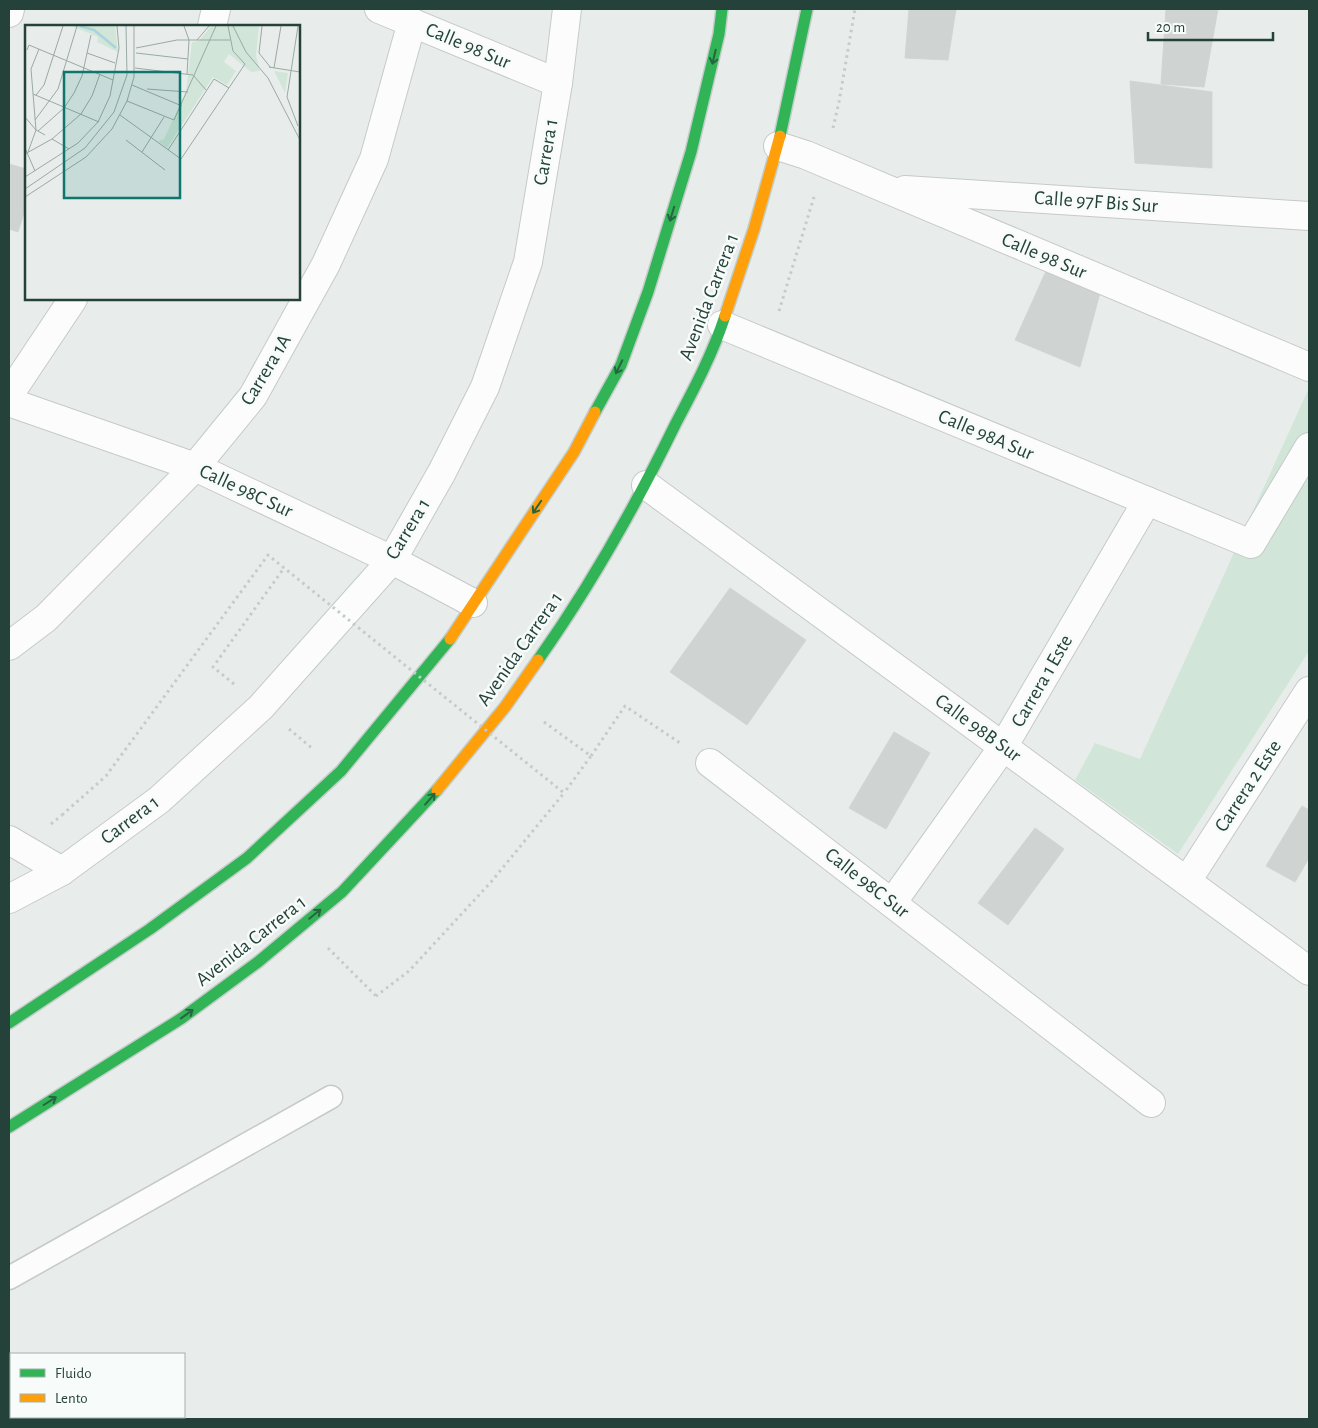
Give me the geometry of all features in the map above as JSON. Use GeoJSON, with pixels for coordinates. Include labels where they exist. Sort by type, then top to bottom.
{"type":"FeatureCollection","features":[{"type":"Feature","properties":{"kind":"highway"},"geometry":{"type":"LineString","coordinates":[[9,1023],[150,929],[247,858],[341,771],[443,649],[574,452],[620,365],[648,292],[691,152],[719,34],[722,9]]}},
{"type":"Feature","properties":{"kind":"highway","name":"Avenida Carrera 1"},"geometry":{"type":"LineString","coordinates":[[9,1127],[182,1018],[258,962],[342,892],[430,799],[505,707],[552,640],[599,566],[646,485],[722,325],[754,229],[778,146],[807,9]]}},
{"type":"Feature","properties":{"kind":"street"},"geometry":{"type":"LineString","coordinates":[[9,13],[10,9]]}},
{"type":"Feature","properties":{"kind":"street"},"geometry":{"type":"LineString","coordinates":[[212,25],[216,9]]}},
{"type":"Feature","properties":{"kind":"street","name":"Calle 98 Sur"},"geometry":{"type":"LineString","coordinates":[[379,9],[558,83]]}},
{"type":"Feature","properties":{"kind":"street","name":"Carrera 1"},"geometry":{"type":"LineString","coordinates":[[9,899],[62,871],[159,800],[261,707],[392,560],[442,472],[485,387],[528,262],[558,83],[567,9]]}},
{"type":"Feature","properties":{"kind":"street","name":"Carrera 1A"},"geometry":{"type":"LineString","coordinates":[[9,646],[46,618],[195,467],[253,396],[326,264],[374,159],[412,22]]}},
{"type":"Feature","properties":{"kind":"street","name":"Calle 98 Sur"},"geometry":{"type":"LineString","coordinates":[[778,146],[806,155],[1309,367]]}},
{"type":"Feature","properties":{"kind":"street","name":"Calle 97F Bis Sur"},"geometry":{"type":"LineString","coordinates":[[883,188],[1309,216]]}},
{"type":"Feature","properties":{"kind":"street"},"geometry":{"type":"LineString","coordinates":[[9,395],[72,300]]}},
{"type":"Feature","properties":{"kind":"street","name":"Calle 98A Sur"},"geometry":{"type":"LineString","coordinates":[[722,325],[1251,544],[1309,447]]}},
{"type":"Feature","properties":{"kind":"street","name":"Calle 98C Sur"},"geometry":{"type":"LineString","coordinates":[[9,402],[195,467],[392,560],[473,603]]}},
{"type":"Feature","properties":{"kind":"street","name":"Calle 98B Sur"},"geometry":{"type":"LineString","coordinates":[[646,485],[1309,971]]}},
{"type":"Feature","properties":{"kind":"street","name":"Carrera 1 Este"},"geometry":{"type":"LineString","coordinates":[[892,903],[1003,747],[1147,502]]}},
{"type":"Feature","properties":{"kind":"street","name":"Carrera 2 Este"},"geometry":{"type":"LineString","coordinates":[[1187,881],[1309,691]]}},
{"type":"Feature","properties":{"kind":"street","name":"Calle 98C Sur"},"geometry":{"type":"LineString","coordinates":[[710,763],[1151,1103]]}},
{"type":"Feature","properties":{"kind":"street"},"geometry":{"type":"LineString","coordinates":[[9,840],[62,871]]}},
{"type":"Feature","properties":{"kind":"lane"},"geometry":{"type":"LineString","coordinates":[[9,1278],[331,1096]]}},
{"type":"Feature","properties":{"kind":"path"},"geometry":{"type":"LineString","coordinates":[[62,815],[106,776],[268,555],[564,793]]}},
{"type":"Feature","properties":{"kind":"path"},"geometry":{"type":"LineString","coordinates":[[213,667],[284,568]]}},
{"type":"Feature","properties":{"kind":"path"},"geometry":{"type":"LineString","coordinates":[[304,924],[376,996],[409,971],[491,882],[564,793],[625,706],[710,763]]}},
{"type":"Feature","properties":{"kind":"path"},"geometry":{"type":"LineString","coordinates":[[544,722],[591,756]]}},
{"type":"Feature","properties":{"kind":"green space"},"geometry":{"type":"Polygon","coordinates":[[[1309,388],[1309,651],[1178,854],[1075,780],[1095,743],[1140,759],[1309,388]]]}},
{"type":"Feature","properties":{"kind":"building"},"geometry":{"type":"Polygon","coordinates":[[[909,9],[956,9],[948,60],[905,58],[909,9]]]}},
{"type":"Feature","properties":{"kind":"building"},"geometry":{"type":"Polygon","coordinates":[[[1166,9],[1218,9],[1204,87],[1161,84],[1166,9]]]}},
{"type":"Feature","properties":{"kind":"building"},"geometry":{"type":"Polygon","coordinates":[[[1130,81],[1212,92],[1212,168],[1135,163],[1130,81]]]}},
{"type":"Feature","properties":{"kind":"building"},"geometry":{"type":"Polygon","coordinates":[[[9,164],[25,169],[25,209],[18,232],[9,229],[9,164]]]}},
{"type":"Feature","properties":{"kind":"building"},"geometry":{"type":"Polygon","coordinates":[[[1046,271],[1100,293],[1080,367],[1015,340],[1046,271]]]}},
{"type":"Feature","properties":{"kind":"building"},"geometry":{"type":"Polygon","coordinates":[[[730,588],[806,640],[747,725],[670,672],[730,588]]]}},
{"type":"Feature","properties":{"kind":"building"},"geometry":{"type":"Polygon","coordinates":[[[894,732],[930,753],[886,829],[849,808],[894,732]]]}},
{"type":"Feature","properties":{"kind":"building"},"geometry":{"type":"Polygon","coordinates":[[[1302,806],[1309,810],[1309,858],[1295,882],[1266,866],[1302,806]]]}},
{"type":"Feature","properties":{"kind":"building"},"geometry":{"type":"Polygon","coordinates":[[[1035,828],[1064,849],[1008,925],[978,903],[1035,828]]]}},
{"type":"Feature","properties":{"kind":"traffic: fast"},"geometry":{"type":"LineString","coordinates":[[595,412],[621,365],[648,292],[691,152],[719,34],[722,9]]}},
{"type":"Feature","properties":{"kind":"traffic: fast"},"geometry":{"type":"LineString","coordinates":[[780,136],[807,9]]}},
{"type":"Feature","properties":{"kind":"traffic: fast"},"geometry":{"type":"LineString","coordinates":[[538,660],[558,632],[629,514],[703,371],[725,316]]}},
{"type":"Feature","properties":{"kind":"traffic: fast"},"geometry":{"type":"LineString","coordinates":[[9,1023],[150,929],[247,858],[341,771],[450,639]]}},
{"type":"Feature","properties":{"kind":"traffic: fast"},"geometry":{"type":"LineString","coordinates":[[9,1127],[182,1018],[258,962],[342,892],[437,790]]}},
{"type":"Feature","properties":{"kind":"traffic: slow"},"geometry":{"type":"LineString","coordinates":[[725,316],[754,229],[780,136]]}},
{"type":"Feature","properties":{"kind":"traffic: slow"},"geometry":{"type":"LineString","coordinates":[[450,639],[574,452],[595,412]]}},
{"type":"Feature","properties":{"kind":"traffic: slow"},"geometry":{"type":"LineString","coordinates":[[437,790],[505,707],[538,660]]}}]}
